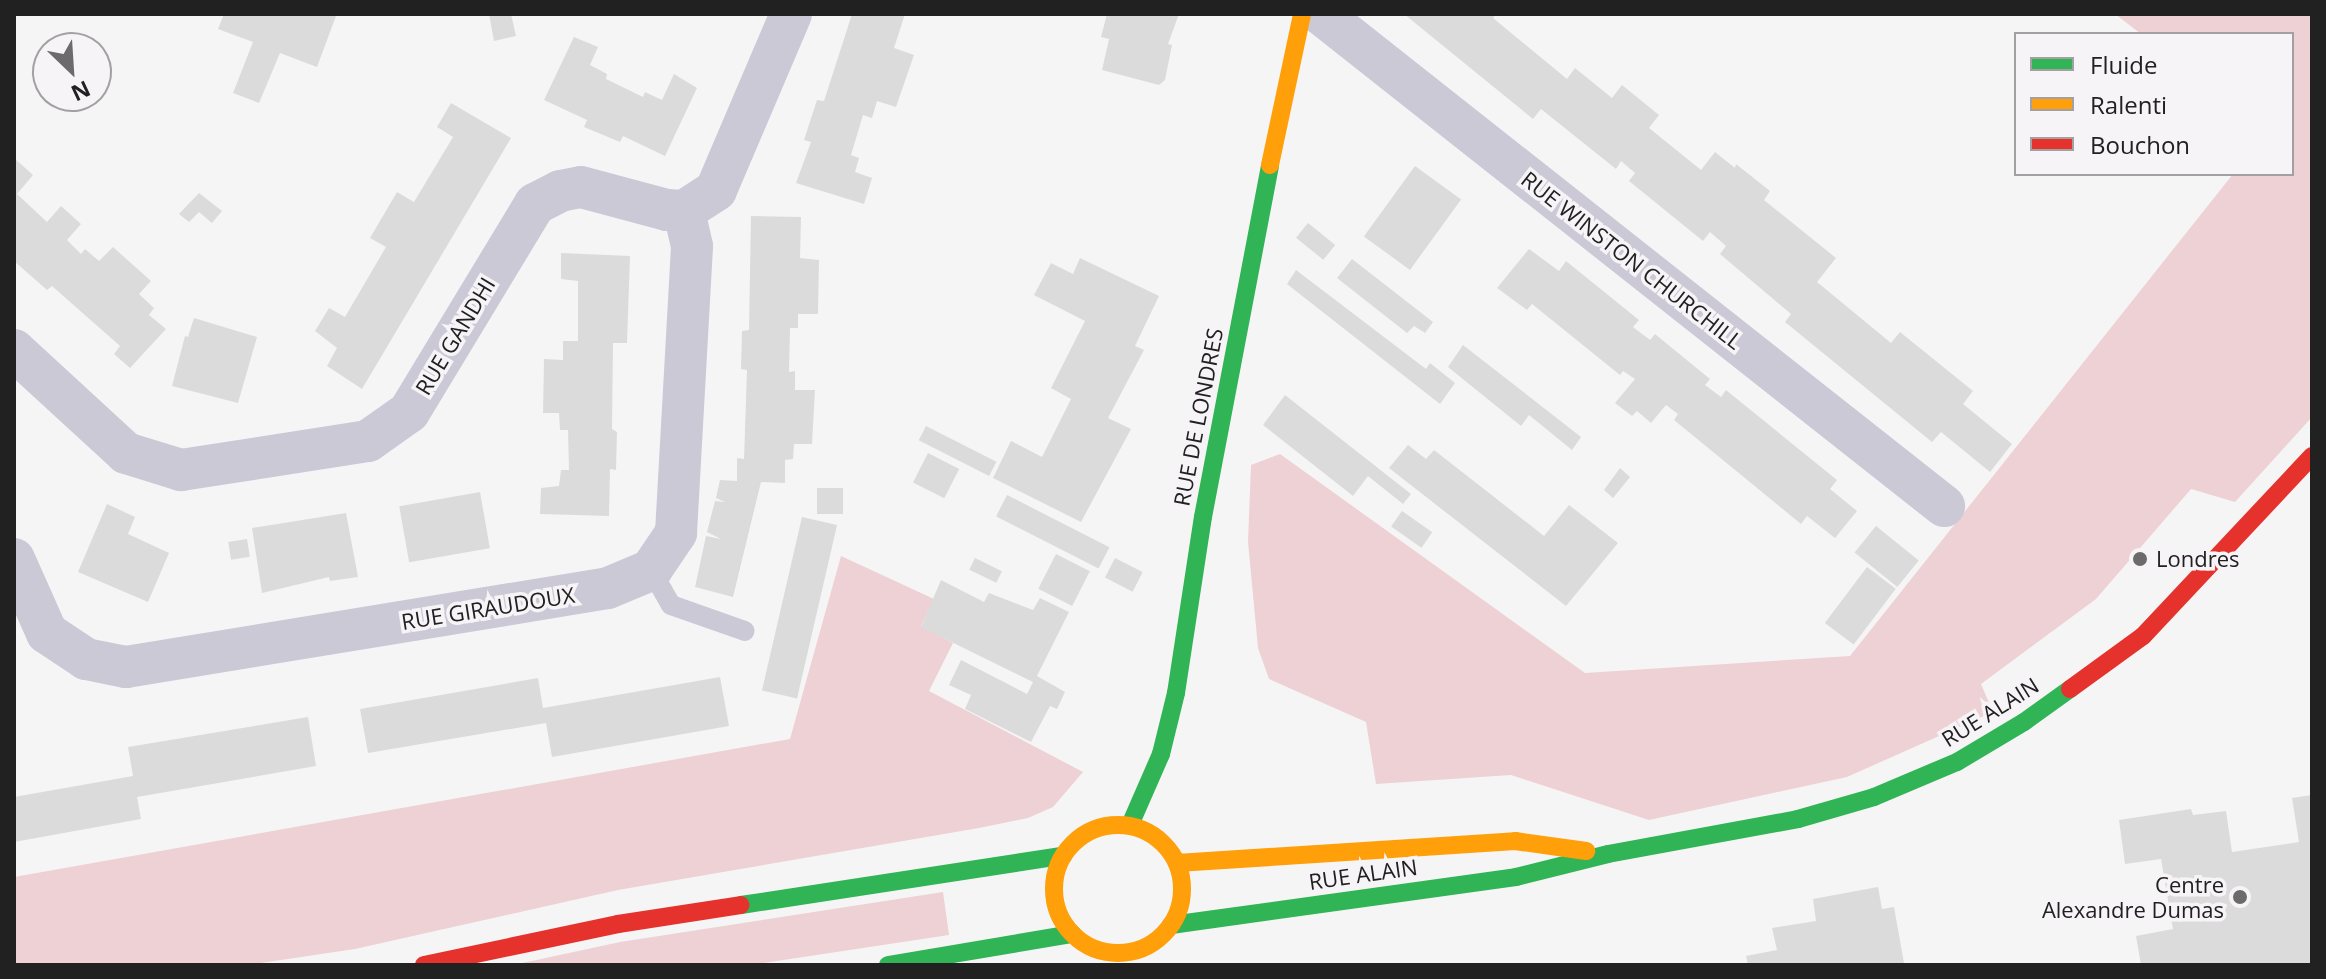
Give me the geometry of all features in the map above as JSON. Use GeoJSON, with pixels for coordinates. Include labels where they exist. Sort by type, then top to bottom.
{"type":"FeatureCollection","features":[{"type":"Feature","properties":{"kind":"main road","name":"RUE DE LONDRES"},"geometry":{"type":"LineString","coordinates":[[1130,825],[1161,754],[1176,693],[1203,517],[1302,14]]}},
{"type":"Feature","properties":{"kind":"main road","name":"RUE ALAIN"},"geometry":{"type":"LineString","coordinates":[[1171,925],[1516,877],[1608,854],[1798,819],[1874,797],[1957,762],[2024,722],[2143,636],[2312,456]]}},
{"type":"Feature","properties":{"kind":"main road"},"geometry":{"type":"LineString","coordinates":[[1130,825],[1150,833],[1166,845],[1177,863],[1181,894],[1171,925],[1143,948],[1107,958],[1072,934],[1060,917],[1054,897],[1055,876],[1063,856],[1080,836],[1104,826],[1130,825]]}},
{"type":"Feature","properties":{"kind":"main road","name":"RUE ALAIN"},"geometry":{"type":"LineString","coordinates":[[1177,863],[1515,841],[1608,854]]}},
{"type":"Feature","properties":{"kind":"main road"},"geometry":{"type":"LineString","coordinates":[[424,965],[618,924],[1063,856]]}},
{"type":"Feature","properties":{"kind":"main road"},"geometry":{"type":"LineString","coordinates":[[888,965],[1023,945],[1072,934]]}},
{"type":"Feature","properties":{"kind":"street"},"geometry":{"type":"LineString","coordinates":[[651,570],[676,533],[692,246],[684,211],[716,190],[791,14]]}},
{"type":"Feature","properties":{"kind":"street","name":"RUE WINSTON CHURCHILL"},"geometry":{"type":"LineString","coordinates":[[1321,14],[1944,506]]}},
{"type":"Feature","properties":{"kind":"street","name":"RUE GANDHI"},"geometry":{"type":"LineString","coordinates":[[14,350],[126,453],[181,470],[368,441],[409,412],[535,204],[560,191],[581,187],[667,210],[684,211]]}},
{"type":"Feature","properties":{"kind":"street","name":"RUE GIRAUDOUX"},"geometry":{"type":"LineString","coordinates":[[14,559],[47,633],[86,659],[126,667],[608,588],[651,570]]}},
{"type":"Feature","properties":{"kind":"lane"},"geometry":{"type":"LineString","coordinates":[[651,570],[671,605],[745,631]]}},
{"type":"Feature","properties":{"kind":"shaded area"},"geometry":{"type":"Polygon","coordinates":[[[2115,14],[2312,14],[2312,417],[2235,502],[2191,489],[2096,599],[1981,684],[1993,712],[1847,777],[1649,820],[1511,775],[1376,784],[1366,722],[1269,679],[1258,648],[1248,542],[1251,465],[1280,454],[1585,673],[1850,656],[2231,176],[2294,176],[2294,32],[2138,32],[2115,14]]]}},
{"type":"Feature","properties":{"kind":"shaded area"},"geometry":{"type":"Polygon","coordinates":[[[841,556],[934,599],[921,626],[953,643],[929,691],[1083,772],[1053,807],[1028,818],[979,828],[618,890],[355,949],[247,965],[14,965],[14,877],[790,739],[841,556]]]}},
{"type":"Feature","properties":{"kind":"shaded area"},"geometry":{"type":"Polygon","coordinates":[[[943,892],[949,935],[750,965],[513,965],[620,942],[943,892]]]}},
{"type":"Feature","properties":{"kind":"building"},"geometry":{"type":"Polygon","coordinates":[[[224,14],[336,16],[317,67],[280,53],[259,103],[233,93],[253,42],[218,29],[224,14]]]}},
{"type":"Feature","properties":{"kind":"building"},"geometry":{"type":"Polygon","coordinates":[[[489,14],[511,14],[516,36],[494,41],[489,14]]]}},
{"type":"Feature","properties":{"kind":"building"},"geometry":{"type":"Polygon","coordinates":[[[852,14],[905,14],[894,48],[914,55],[896,107],[877,101],[872,118],[863,115],[851,155],[859,158],[855,172],[872,178],[864,204],[796,183],[811,142],[804,140],[817,100],[824,101],[852,14]]]}},
{"type":"Feature","properties":{"kind":"building"},"geometry":{"type":"Polygon","coordinates":[[[1107,14],[1179,14],[1168,44],[1172,45],[1165,80],[1159,85],[1102,70],[1109,39],[1101,37],[1107,14]]]}},
{"type":"Feature","properties":{"kind":"building"},"geometry":{"type":"Polygon","coordinates":[[[1404,14],[1496,14],[1493,18],[1567,79],[1575,68],[1612,98],[1622,85],[1659,115],[1649,128],[1701,170],[1715,152],[1735,168],[1736,164],[1770,191],[1764,200],[1836,258],[1817,282],[1891,343],[1900,332],[1973,391],[1963,404],[2012,444],[1990,472],[1941,432],[1932,442],[1785,322],[1791,314],[1720,254],[1726,246],[1710,232],[1703,241],[1629,181],[1635,173],[1621,161],[1616,169],[1541,109],[1533,119],[1404,14]]]}},
{"type":"Feature","properties":{"kind":"building"},"geometry":{"type":"Polygon","coordinates":[[[574,37],[598,47],[590,65],[607,74],[606,79],[643,97],[645,92],[662,100],[674,74],[697,88],[665,156],[623,136],[620,142],[584,127],[587,120],[544,100],[574,37]]]}},
{"type":"Feature","properties":{"kind":"building"},"geometry":{"type":"Polygon","coordinates":[[[451,103],[511,138],[362,389],[327,366],[337,348],[315,331],[329,308],[345,317],[386,247],[370,238],[397,192],[414,202],[453,137],[437,127],[451,103]]]}},
{"type":"Feature","properties":{"kind":"building"},"geometry":{"type":"Polygon","coordinates":[[[14,158],[33,175],[17,194],[47,222],[61,206],[81,224],[67,240],[81,254],[85,249],[99,261],[113,247],[151,281],[139,294],[154,308],[149,315],[166,329],[130,368],[114,354],[120,346],[52,286],[47,290],[14,261],[14,158]]]}},
{"type":"Feature","properties":{"kind":"building"},"geometry":{"type":"Polygon","coordinates":[[[1415,166],[1461,200],[1410,270],[1364,236],[1415,166]]]}},
{"type":"Feature","properties":{"kind":"building"},"geometry":{"type":"Polygon","coordinates":[[[199,193],[222,211],[212,223],[199,212],[189,222],[179,214],[199,193]]]}},
{"type":"Feature","properties":{"kind":"building"},"geometry":{"type":"Polygon","coordinates":[[[751,216],[801,217],[800,258],[819,260],[818,314],[798,314],[798,328],[790,328],[789,372],[795,371],[795,390],[815,390],[812,444],[794,444],[793,459],[785,460],[785,483],[761,482],[733,597],[695,587],[706,536],[721,539],[707,532],[715,501],[725,502],[716,498],[720,480],[737,481],[737,458],[744,459],[747,370],[741,369],[742,331],[749,330],[751,216]]]}},
{"type":"Feature","properties":{"kind":"building"},"geometry":{"type":"Polygon","coordinates":[[[1308,223],[1335,245],[1323,260],[1296,238],[1308,223]]]}},
{"type":"Feature","properties":{"kind":"building"},"geometry":{"type":"Polygon","coordinates":[[[1529,249],[1559,271],[1566,261],[1639,320],[1633,327],[1650,340],[1655,334],[1710,379],[1705,385],[1721,397],[1726,390],[1837,480],[1830,489],[1857,511],[1835,538],[1807,516],[1801,524],[1674,420],[1678,414],[1666,405],[1651,423],[1637,411],[1632,416],[1615,403],[1635,379],[1623,371],[1620,375],[1532,304],[1527,310],[1497,288],[1529,249]]]}},
{"type":"Feature","properties":{"kind":"building"},"geometry":{"type":"Polygon","coordinates":[[[561,253],[630,256],[627,343],[613,343],[612,429],[617,432],[616,470],[610,469],[609,516],[540,514],[541,488],[559,486],[561,470],[569,470],[568,430],[560,430],[559,413],[543,413],[544,359],[563,360],[563,341],[578,341],[578,281],[561,279],[561,253]]]}},
{"type":"Feature","properties":{"kind":"building"},"geometry":{"type":"Polygon","coordinates":[[[1080,258],[1159,296],[1135,346],[1144,350],[1108,418],[1131,429],[1081,522],[993,478],[1011,441],[1042,457],[1071,399],[1051,388],[1085,321],[1034,295],[1051,263],[1073,274],[1080,258]]]}},
{"type":"Feature","properties":{"kind":"building"},"geometry":{"type":"Polygon","coordinates":[[[1352,259],[1433,322],[1425,333],[1414,326],[1407,333],[1337,278],[1352,259]]]}},
{"type":"Feature","properties":{"kind":"building"},"geometry":{"type":"Polygon","coordinates":[[[1296,270],[1426,369],[1430,363],[1455,383],[1440,404],[1287,284],[1296,270]]]}},
{"type":"Feature","properties":{"kind":"building"},"geometry":{"type":"Polygon","coordinates":[[[194,318],[257,337],[238,403],[172,386],[185,336],[188,337],[194,318]]]}},
{"type":"Feature","properties":{"kind":"building"},"geometry":{"type":"Polygon","coordinates":[[[1463,345],[1581,437],[1572,450],[1529,415],[1521,426],[1448,367],[1463,345]]]}},
{"type":"Feature","properties":{"kind":"building"},"geometry":{"type":"Polygon","coordinates":[[[1285,395],[1411,494],[1403,504],[1368,476],[1353,496],[1263,425],[1285,395]]]}},
{"type":"Feature","properties":{"kind":"building"},"geometry":{"type":"Polygon","coordinates":[[[926,426],[996,462],[989,476],[919,440],[926,426]]]}},
{"type":"Feature","properties":{"kind":"building"},"geometry":{"type":"Polygon","coordinates":[[[1408,445],[1426,459],[1434,450],[1544,536],[1569,505],[1618,543],[1566,606],[1389,468],[1408,445]]]}},
{"type":"Feature","properties":{"kind":"building"},"geometry":{"type":"Polygon","coordinates":[[[928,453],[959,469],[944,498],[913,482],[928,453]]]}},
{"type":"Feature","properties":{"kind":"building"},"geometry":{"type":"Polygon","coordinates":[[[1620,468],[1630,477],[1613,498],[1604,490],[1620,468]]]}},
{"type":"Feature","properties":{"kind":"building"},"geometry":{"type":"Polygon","coordinates":[[[817,488],[843,488],[843,514],[817,514],[817,488]]]}},
{"type":"Feature","properties":{"kind":"building"},"geometry":{"type":"Polygon","coordinates":[[[480,492],[490,548],[409,562],[399,506],[480,492]]]}},
{"type":"Feature","properties":{"kind":"building"},"geometry":{"type":"Polygon","coordinates":[[[1007,495],[1109,547],[1099,569],[996,516],[1007,495]]]}},
{"type":"Feature","properties":{"kind":"building"},"geometry":{"type":"Polygon","coordinates":[[[107,504],[135,517],[128,534],[169,553],[148,602],[78,572],[107,504]]]}},
{"type":"Feature","properties":{"kind":"building"},"geometry":{"type":"Polygon","coordinates":[[[1402,511],[1432,532],[1421,548],[1391,527],[1402,511]]]}},
{"type":"Feature","properties":{"kind":"building"},"geometry":{"type":"Polygon","coordinates":[[[346,513],[358,577],[330,581],[329,577],[262,593],[252,528],[346,513]]]}},
{"type":"Feature","properties":{"kind":"building"},"geometry":{"type":"Polygon","coordinates":[[[802,517],[837,525],[797,699],[762,690],[802,517]]]}},
{"type":"Feature","properties":{"kind":"building"},"geometry":{"type":"Polygon","coordinates":[[[1876,526],[1919,561],[1897,587],[1855,552],[1876,526]]]}},
{"type":"Feature","properties":{"kind":"building"},"geometry":{"type":"Polygon","coordinates":[[[247,539],[250,557],[231,560],[228,542],[247,539]]]}},
{"type":"Feature","properties":{"kind":"building"},"geometry":{"type":"Polygon","coordinates":[[[1056,554],[1090,571],[1072,606],[1038,589],[1056,554]]]}},
{"type":"Feature","properties":{"kind":"building"},"geometry":{"type":"Polygon","coordinates":[[[975,558],[1002,571],[996,583],[969,570],[975,558]]]}},
{"type":"Feature","properties":{"kind":"building"},"geometry":{"type":"Polygon","coordinates":[[[1115,558],[1143,572],[1133,592],[1105,578],[1115,558]]]}},
{"type":"Feature","properties":{"kind":"building"},"geometry":{"type":"Polygon","coordinates":[[[1867,567],[1896,589],[1854,645],[1825,623],[1867,567]]]}},
{"type":"Feature","properties":{"kind":"building"},"geometry":{"type":"Polygon","coordinates":[[[941,580],[984,602],[989,593],[1033,610],[1040,598],[1069,612],[1037,676],[1065,692],[1057,709],[1050,706],[1031,742],[965,709],[971,695],[949,685],[961,660],[1027,694],[1033,682],[921,627],[941,580]]]}},
{"type":"Feature","properties":{"kind":"building"},"geometry":{"type":"Polygon","coordinates":[[[720,677],[729,726],[552,757],[546,723],[368,753],[360,709],[538,678],[543,708],[720,677]]]}},
{"type":"Feature","properties":{"kind":"building"},"geometry":{"type":"Polygon","coordinates":[[[308,717],[316,766],[137,797],[141,819],[14,842],[14,797],[133,776],[128,747],[308,717]]]}},
{"type":"Feature","properties":{"kind":"building","name":"Centre Alexandre Dumas"},"geometry":{"type":"Polygon","coordinates":[[[2312,795],[2312,965],[2141,965],[2136,936],[2173,929],[2161,859],[2125,864],[2119,820],[2191,809],[2193,815],[2226,811],[2232,852],[2299,842],[2292,798],[2312,795]]]}},
{"type":"Feature","properties":{"kind":"building"},"geometry":{"type":"Polygon","coordinates":[[[1878,887],[1882,909],[1894,907],[1904,963],[1748,965],[1746,956],[1777,950],[1772,928],[1816,921],[1813,899],[1878,887]]]}},
{"type":"Feature","properties":{"kind":"traffic: fast"},"geometry":{"type":"LineString","coordinates":[[1130,825],[1161,754],[1176,693],[1203,517],[1270,165]]}},
{"type":"Feature","properties":{"kind":"traffic: fast"},"geometry":{"type":"LineString","coordinates":[[1171,925],[1516,877],[1608,854],[1798,819],[1874,797],[1957,762],[2024,722],[2070,689]]}},
{"type":"Feature","properties":{"kind":"traffic: fast"},"geometry":{"type":"LineString","coordinates":[[741,905],[1063,856]]}},
{"type":"Feature","properties":{"kind":"traffic: fast"},"geometry":{"type":"LineString","coordinates":[[888,965],[1072,934]]}},
{"type":"Feature","properties":{"kind":"traffic: slow"},"geometry":{"type":"LineString","coordinates":[[1270,165],[1302,14]]}},
{"type":"Feature","properties":{"kind":"traffic: slow"},"geometry":{"type":"LineString","coordinates":[[1118,825],[1142,830],[1163,844],[1177,865],[1182,889],[1177,913],[1163,934],[1142,948],[1118,953],[1094,948],[1073,934],[1059,913],[1054,889],[1059,865],[1073,844],[1094,830],[1118,825]]}},
{"type":"Feature","properties":{"kind":"traffic: slow"},"geometry":{"type":"LineString","coordinates":[[1177,863],[1515,841],[1586,851]]}},
{"type":"Feature","properties":{"kind":"traffic: jam"},"geometry":{"type":"LineString","coordinates":[[2070,689],[2143,636],[2312,456]]}},
{"type":"Feature","properties":{"kind":"traffic: jam"},"geometry":{"type":"LineString","coordinates":[[424,965],[618,924],[741,905]]}},
{"type":"Feature","properties":{"kind":"place","name":"Londres"},"geometry":{"type":"Point","coordinates":[2140,559]}},
{"type":"Feature","properties":{"kind":"place","name":"Centre Alexandre Dumas"},"geometry":{"type":"Point","coordinates":[2240,897]}}]}
